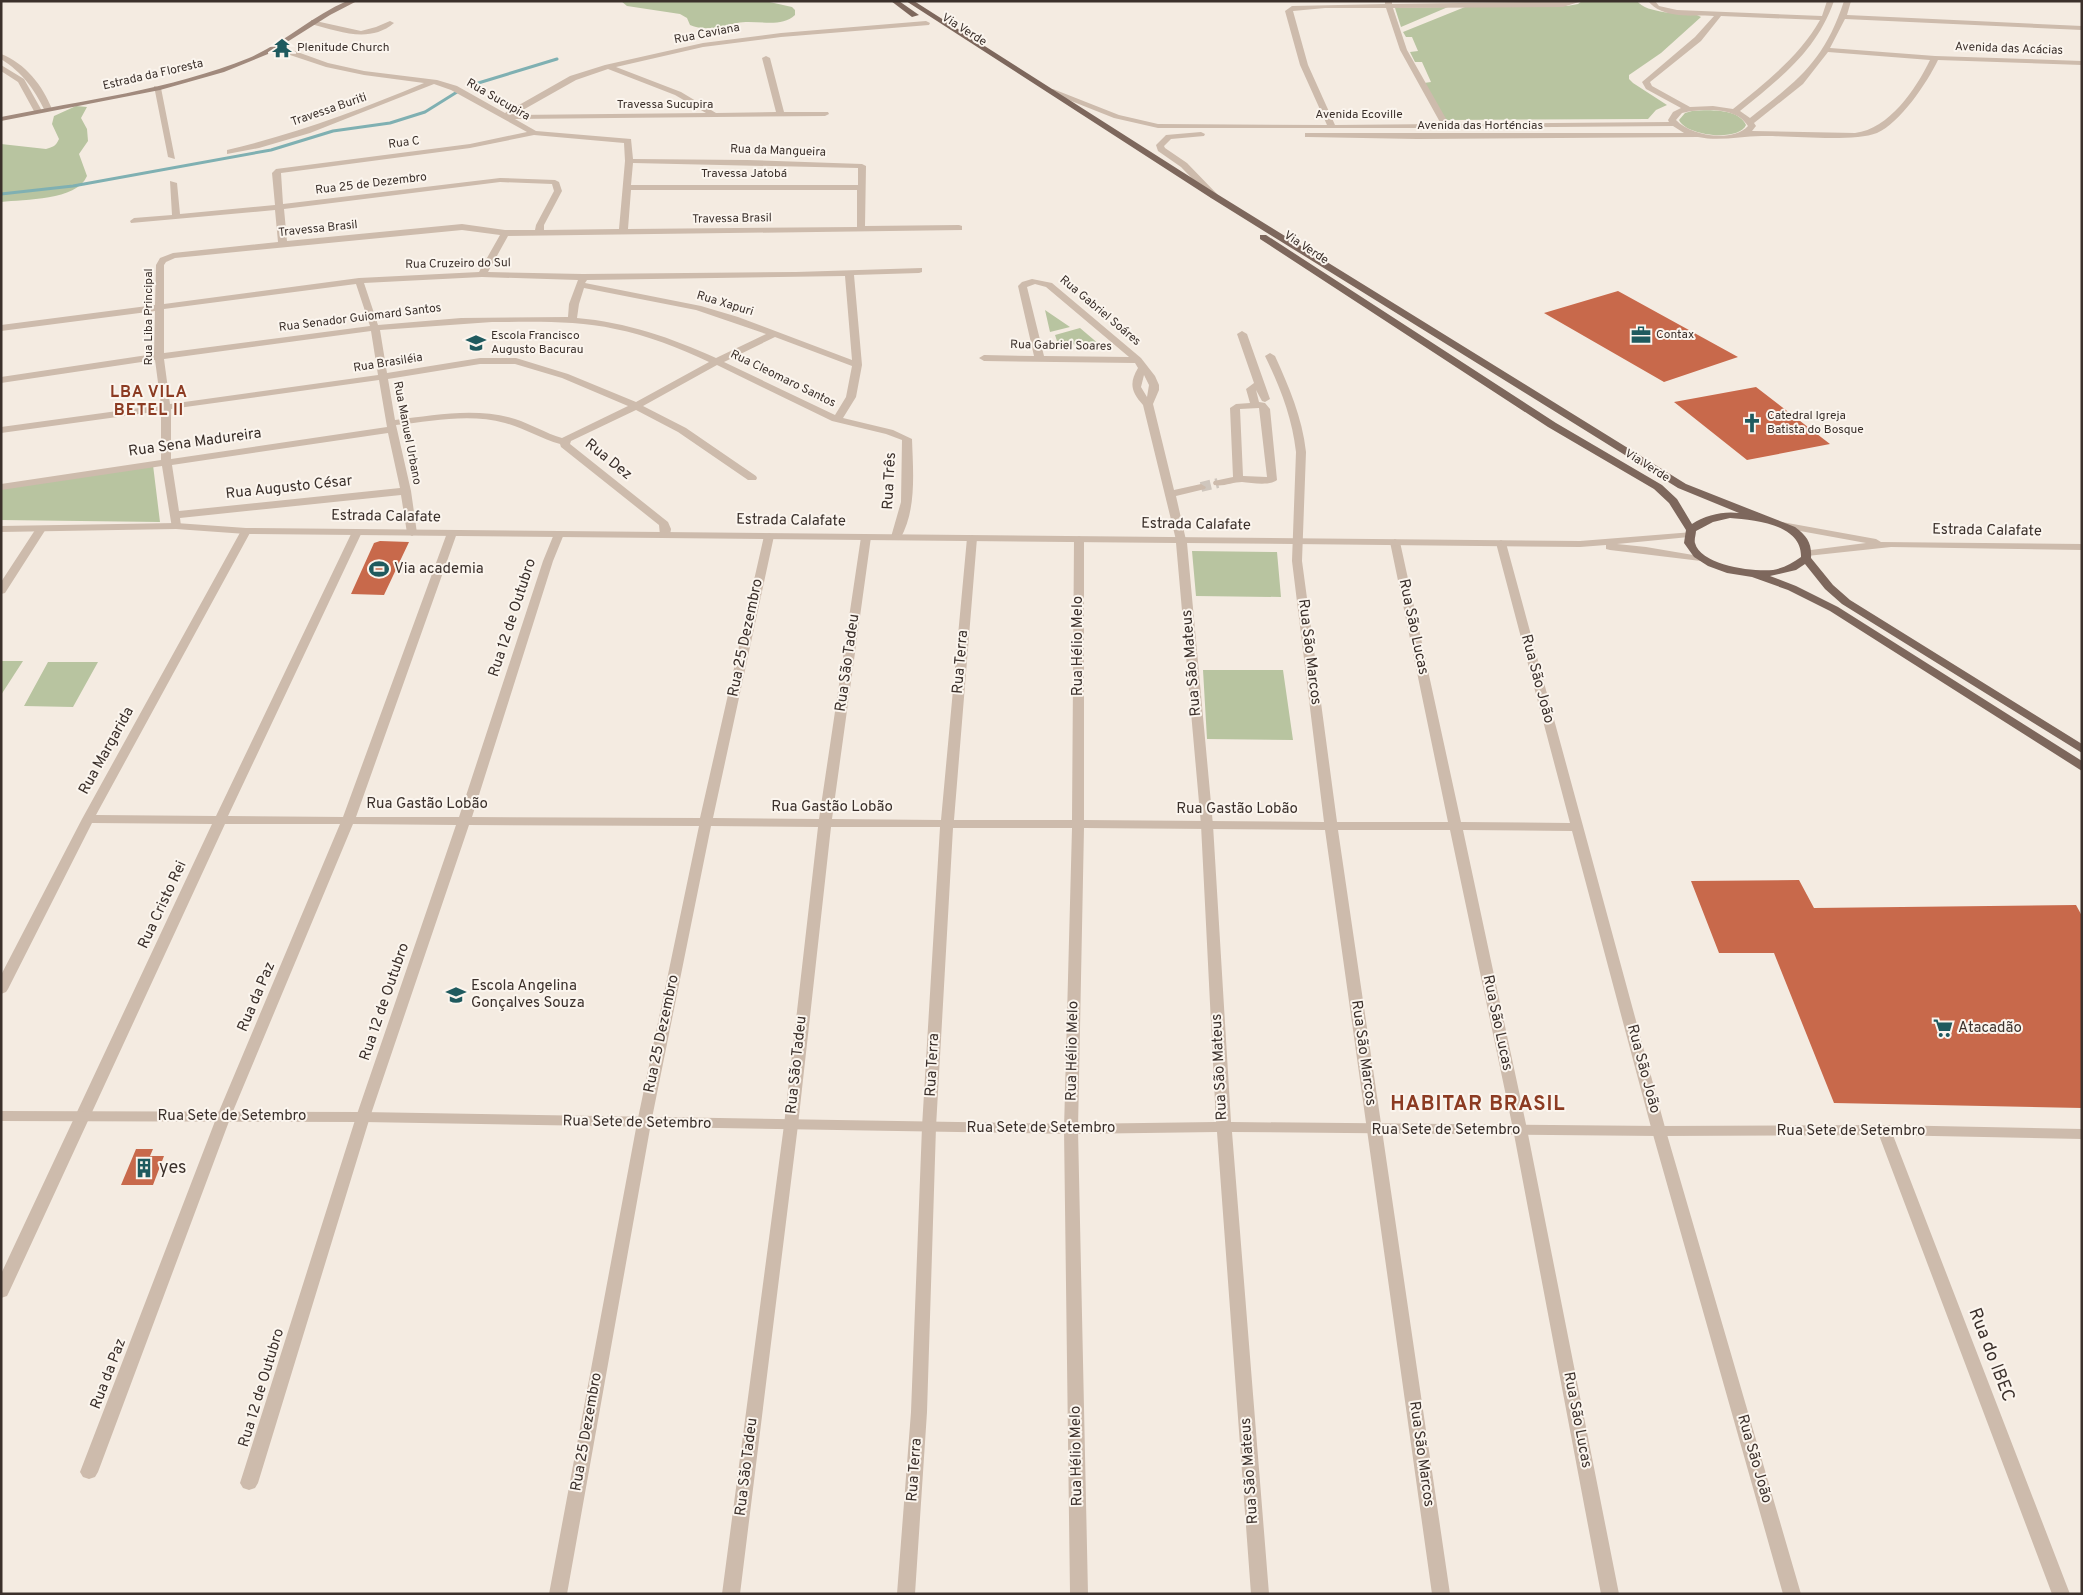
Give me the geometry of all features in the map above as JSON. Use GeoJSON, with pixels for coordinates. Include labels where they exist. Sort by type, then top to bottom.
{"type":"FeatureCollection","features":[{"type":"Feature","properties":{"kind":"main road","name":"Estrada da Floresta"},"geometry":{"type":"LineString","coordinates":[[1,119],[47,107],[142,87],[201,71],[261,46],[340,1]]}},
{"type":"Feature","properties":{"kind":"main road","name":"Estrada da Floresta"},"geometry":{"type":"LineString","coordinates":[[47,107],[157,88],[211,74],[252,59],[314,22],[354,1]]}},
{"type":"Feature","properties":{"kind":"main road","name":"Via Verde"},"geometry":{"type":"LineString","coordinates":[[894,1],[1206,199],[1552,425],[1658,487],[1673,501],[1690,532],[1689,543],[1695,552],[1705,560]]}},
{"type":"Feature","properties":{"kind":"main road","name":"Via Verde"},"geometry":{"type":"LineString","coordinates":[[909,1],[1214,196],[1682,486],[1767,520]]}},
{"type":"Feature","properties":{"kind":"main road","name":"Estrada da Floresta"},"geometry":{"type":"LineString","coordinates":[[1,114],[37,110]]}},
{"type":"Feature","properties":{"kind":"main road"},"geometry":{"type":"LineString","coordinates":[[1690,532],[1700,523],[1713,518],[1739,516],[1767,520],[1782,525],[1802,538],[1806,546],[1807,555],[1829,588],[1857,617],[2082,767]]}},
{"type":"Feature","properties":{"kind":"main road"},"geometry":{"type":"LineString","coordinates":[[1756,575],[1788,571],[1800,565],[1807,555]]}},
{"type":"Feature","properties":{"kind":"main road"},"geometry":{"type":"LineString","coordinates":[[1705,560],[1729,570],[1756,575],[1807,594],[1857,617],[2082,749]]}},
{"type":"Feature","properties":{"kind":"street"},"geometry":{"type":"LineString","coordinates":[[1651,1],[1657,8],[1669,11],[1824,18]]}},
{"type":"Feature","properties":{"kind":"street"},"geometry":{"type":"LineString","coordinates":[[1734,112],[1789,67],[1817,34],[1831,1]]}},
{"type":"Feature","properties":{"kind":"street"},"geometry":{"type":"LineString","coordinates":[[1750,122],[1791,90],[1826,50],[1843,17],[1848,1]]}},
{"type":"Feature","properties":{"kind":"street"},"geometry":{"type":"LineString","coordinates":[[1332,127],[1304,65],[1289,9],[1308,6],[1388,3],[1578,2]]}},
{"type":"Feature","properties":{"kind":"street"},"geometry":{"type":"LineString","coordinates":[[1388,3],[1396,32],[1412,70],[1446,126],[1454,132],[1448,137]]}},
{"type":"Feature","properties":{"kind":"street"},"geometry":{"type":"LineString","coordinates":[[1688,109],[1649,87],[1646,82],[1698,39],[1718,14]]}},
{"type":"Feature","properties":{"kind":"street","name":"Avenida das Acácias"},"geometry":{"type":"LineString","coordinates":[[1843,17],[2082,28]]}},
{"type":"Feature","properties":{"kind":"street"},"geometry":{"type":"LineString","coordinates":[[314,22],[365,34],[374,32],[390,23]]}},
{"type":"Feature","properties":{"kind":"street","name":"Rua Caviana"},"geometry":{"type":"LineString","coordinates":[[504,117],[573,78],[608,67],[735,39],[926,23]]}},
{"type":"Feature","properties":{"kind":"street","name":"Rua Sucupira"},"geometry":{"type":"LineString","coordinates":[[275,47],[326,65],[364,74],[434,82],[454,88],[534,133]]}},
{"type":"Feature","properties":{"kind":"street","name":"Avenida das Acácias"},"geometry":{"type":"LineString","coordinates":[[1826,50],[1935,58],[2082,63]]}},
{"type":"Feature","properties":{"kind":"street"},"geometry":{"type":"LineString","coordinates":[[1,56],[29,77],[47,107]]}},
{"type":"Feature","properties":{"kind":"street"},"geometry":{"type":"LineString","coordinates":[[766,58],[781,115]]}},
{"type":"Feature","properties":{"kind":"street","name":"Avenida das Acácias"},"geometry":{"type":"LineString","coordinates":[[1872,132],[1888,120],[1909,98],[1935,58]]}},
{"type":"Feature","properties":{"kind":"street"},"geometry":{"type":"LineString","coordinates":[[1,66],[20,81],[37,110]]}},
{"type":"Feature","properties":{"kind":"street"},"geometry":{"type":"LineString","coordinates":[[608,67],[684,97],[716,116]]}},
{"type":"Feature","properties":{"kind":"street","name":"Travessa Buriti"},"geometry":{"type":"LineString","coordinates":[[230,152],[259,146],[355,114],[434,82]]}},
{"type":"Feature","properties":{"kind":"street"},"geometry":{"type":"LineString","coordinates":[[157,88],[172,157]]}},
{"type":"Feature","properties":{"kind":"street","name":"Avenida Ecoville"},"geometry":{"type":"LineString","coordinates":[[1050,91],[1130,122],[1232,130],[1332,127],[1674,124]]}},
{"type":"Feature","properties":{"kind":"street"},"geometry":{"type":"LineString","coordinates":[[1674,124],[1673,116],[1688,109],[1713,108],[1734,112],[1750,122],[1752,126],[1745,133]]}},
{"type":"Feature","properties":{"kind":"street","name":"Travessa Sucupira"},"geometry":{"type":"LineString","coordinates":[[504,117],[825,114]]}},
{"type":"Feature","properties":{"kind":"street","name":"Avenida das Horténcias"},"geometry":{"type":"LineString","coordinates":[[1674,124],[1698,135]]}},
{"type":"Feature","properties":{"kind":"street"},"geometry":{"type":"LineString","coordinates":[[1170,126],[1177,136],[1232,130]]}},
{"type":"Feature","properties":{"kind":"street"},"geometry":{"type":"LineString","coordinates":[[1343,136],[1340,131],[1349,127]]}},
{"type":"Feature","properties":{"kind":"street","name":"Avenida das Horténcias"},"geometry":{"type":"LineString","coordinates":[[1232,130],[1343,136],[1448,137],[1698,135],[1724,137],[1745,133],[1856,135],[1872,132]]}},
{"type":"Feature","properties":{"kind":"street"},"geometry":{"type":"LineString","coordinates":[[534,133],[628,141],[629,161],[622,233]]}},
{"type":"Feature","properties":{"kind":"street","name":"Rua C"},"geometry":{"type":"LineString","coordinates":[[279,207],[276,173],[283,170],[480,144],[534,133]]}},
{"type":"Feature","properties":{"kind":"street","name":"Via Verde"},"geometry":{"type":"LineString","coordinates":[[1177,136],[1163,141],[1160,145],[1161,149],[1184,165],[1214,196]]}},
{"type":"Feature","properties":{"kind":"street","name":"Rua da Mangueira"},"geometry":{"type":"LineString","coordinates":[[629,161],[747,162],[862,166],[861,230]]}},
{"type":"Feature","properties":{"kind":"street","name":"Rua 25 de Dezembro"},"geometry":{"type":"LineString","coordinates":[[134,221],[279,207],[500,180],[554,182],[558,191],[540,225],[539,233]]}},
{"type":"Feature","properties":{"kind":"street"},"geometry":{"type":"LineString","coordinates":[[173,183],[176,216]]}},
{"type":"Feature","properties":{"kind":"street","name":"Travessa Jatobá"},"geometry":{"type":"LineString","coordinates":[[626,188],[862,187]]}},
{"type":"Feature","properties":{"kind":"street"},"geometry":{"type":"LineString","coordinates":[[279,207],[283,245]]}},
{"type":"Feature","properties":{"kind":"street","name":"Travessa Brasil"},"geometry":{"type":"LineString","coordinates":[[194,254],[462,227],[505,233],[959,228]]}},
{"type":"Feature","properties":{"kind":"street"},"geometry":{"type":"LineString","coordinates":[[482,274],[505,233]]}},
{"type":"Feature","properties":{"kind":"street","name":"Rua Liba Principal"},"geometry":{"type":"LineString","coordinates":[[175,520],[166,462],[166,407],[159,357],[160,265],[163,260],[173,256],[194,254]]}},
{"type":"Feature","properties":{"kind":"street","name":"Rua Cruzeiro do Sul"},"geometry":{"type":"LineString","coordinates":[[1,328],[359,281],[482,274],[582,281],[919,270]]}},
{"type":"Feature","properties":{"kind":"street"},"geometry":{"type":"LineString","coordinates":[[837,419],[851,397],[857,365],[849,273]]}},
{"type":"Feature","properties":{"kind":"street","name":"Rua Manuel Urbano"},"geometry":{"type":"LineString","coordinates":[[359,281],[375,328],[392,426],[406,491],[412,533]]}},
{"type":"Feature","properties":{"kind":"street"},"geometry":{"type":"LineString","coordinates":[[572,320],[574,304],[582,281]]}},
{"type":"Feature","properties":{"kind":"street","name":"Rua Xapuri"},"geometry":{"type":"LineString","coordinates":[[582,281],[698,308],[857,365]]}},
{"type":"Feature","properties":{"kind":"street","name":"Rua Gabriel Soáres"},"geometry":{"type":"LineString","coordinates":[[1040,359],[1022,286],[1033,281],[1049,285],[1141,364],[1152,376],[1155,388],[1154,395],[1148,404]]}},
{"type":"Feature","properties":{"kind":"street","name":"Rua Senador Guiomard Santos"},"geometry":{"type":"LineString","coordinates":[[1,380],[375,328],[465,319],[572,320],[624,329],[667,341],[718,361]]}},
{"type":"Feature","properties":{"kind":"street","name":"Rua Dez"},"geometry":{"type":"LineString","coordinates":[[665,535],[666,529],[664,524],[565,444],[566,439],[636,406],[718,361],[774,334]]}},
{"type":"Feature","properties":{"kind":"street"},"geometry":{"type":"LineString","coordinates":[[1242,334],[1265,399]]}},
{"type":"Feature","properties":{"kind":"street"},"geometry":{"type":"LineString","coordinates":[[1270,356],[1288,395],[1299,434],[1301,452],[1298,541]]}},
{"type":"Feature","properties":{"kind":"street","name":"Rua Gabriel Soares"},"geometry":{"type":"LineString","coordinates":[[984,358],[1141,364]]}},
{"type":"Feature","properties":{"kind":"street","name":"Rua Brasiléia"},"geometry":{"type":"LineString","coordinates":[[1,430],[383,377],[480,361],[516,361],[565,376],[636,406],[682,430],[752,478]]}},
{"type":"Feature","properties":{"kind":"street","name":"Rua Cleomaro Santos"},"geometry":{"type":"LineString","coordinates":[[718,361],[837,419]]}},
{"type":"Feature","properties":{"kind":"street","name":"Rua Gabriel Soáres"},"geometry":{"type":"LineString","coordinates":[[1141,364],[1136,377],[1136,388],[1140,396],[1148,404],[1181,540]]}},
{"type":"Feature","properties":{"kind":"street"},"geometry":{"type":"LineString","coordinates":[[1254,404],[1251,389],[1259,384]]}},
{"type":"Feature","properties":{"kind":"street"},"geometry":{"type":"LineString","coordinates":[[1218,483],[1238,479],[1272,480],[1265,409],[1262,405],[1254,404],[1235,408],[1238,479]]}},
{"type":"Feature","properties":{"kind":"street","name":"Rua Sena Madureira"},"geometry":{"type":"LineString","coordinates":[[1,487],[455,416],[489,417],[512,422],[554,440],[566,442]]}},
{"type":"Feature","properties":{"kind":"street","name":"Rua Três"},"geometry":{"type":"LineString","coordinates":[[837,419],[896,433],[907,439],[905,508],[903,522],[896,537]]}},
{"type":"Feature","properties":{"kind":"street"},"geometry":{"type":"LineString","coordinates":[[1170,494],[1201,487]]}},
{"type":"Feature","properties":{"kind":"street","name":"Rua Augusto César"},"geometry":{"type":"LineString","coordinates":[[175,520],[406,491]]}},
{"type":"Feature","properties":{"kind":"street","name":"Estrada Calafate"},"geometry":{"type":"LineString","coordinates":[[1,529],[41,529],[175,520],[246,531],[1580,544],[1646,550],[1705,560]]}},
{"type":"Feature","properties":{"kind":"street","name":"Estrada Calafate"},"geometry":{"type":"LineString","coordinates":[[1782,525],[1891,544]]}},
{"type":"Feature","properties":{"kind":"street"},"geometry":{"type":"LineString","coordinates":[[1,591],[41,529]]}},
{"type":"Feature","properties":{"kind":"street","name":"Rua Margarida"},"geometry":{"type":"LineString","coordinates":[[1,989],[88,819],[246,531]]}},
{"type":"Feature","properties":{"kind":"street","name":"Rua Cristo Rei"},"geometry":{"type":"LineString","coordinates":[[1,1292],[356,532]]}},
{"type":"Feature","properties":{"kind":"street","name":"Estrada Calafate"},"geometry":{"type":"LineString","coordinates":[[1580,544],[1656,538],[1690,532]]}},
{"type":"Feature","properties":{"kind":"street","name":"Rua da Paz"},"geometry":{"type":"LineString","coordinates":[[89,1472],[224,1116],[348,820],[452,533]]}},
{"type":"Feature","properties":{"kind":"street","name":"Rua 12 de Outubro"},"geometry":{"type":"LineString","coordinates":[[249,1483],[363,1117],[464,821],[545,570],[559,534]]}},
{"type":"Feature","properties":{"kind":"street","name":"Rua 25 Dezembro"},"geometry":{"type":"LineString","coordinates":[[558,1594],[644,1123],[706,822],[769,536]]}},
{"type":"Feature","properties":{"kind":"street","name":"Rua São Tadeu"},"geometry":{"type":"LineString","coordinates":[[731,1594],[791,1125],[825,823],[866,537]]}},
{"type":"Feature","properties":{"kind":"street","name":"Rua Terra"},"geometry":{"type":"LineString","coordinates":[[906,1594],[920,1412],[929,1127],[947,824],[972,538]]}},
{"type":"Feature","properties":{"kind":"street","name":"Rua Hélio Melo"},"geometry":{"type":"LineString","coordinates":[[1079,539],[1078,824],[1072,1129],[1079,1594]]}},
{"type":"Feature","properties":{"kind":"street","name":"Rua São Mateus"},"geometry":{"type":"LineString","coordinates":[[1181,540],[1207,825],[1224,1127],[1260,1594]]}},
{"type":"Feature","properties":{"kind":"street","name":"Rua São Marcos"},"geometry":{"type":"LineString","coordinates":[[1298,541],[1297,561],[1331,826],[1441,1594]]}},
{"type":"Feature","properties":{"kind":"street","name":"Rua São Lucas"},"geometry":{"type":"LineString","coordinates":[[1395,542],[1520,1129],[1610,1594]]}},
{"type":"Feature","properties":{"kind":"street","name":"Rua São João"},"geometry":{"type":"LineString","coordinates":[[1500,543],[1659,1132],[1792,1594]]}},
{"type":"Feature","properties":{"kind":"street","name":"Estrada Calafate"},"geometry":{"type":"LineString","coordinates":[[1807,555],[1891,544],[2082,547]]}},
{"type":"Feature","properties":{"kind":"street","name":"Rua Gastão Lobão"},"geometry":{"type":"LineString","coordinates":[[88,819],[1576,827]]}},
{"type":"Feature","properties":{"kind":"street","name":"Rua Sete de Setembro"},"geometry":{"type":"LineString","coordinates":[[1,1116],[363,1117],[1072,1129],[1224,1127],[1659,1132],[1884,1130],[2082,1134]]}},
{"type":"Feature","properties":{"kind":"street","name":"Rua do IBEC"},"geometry":{"type":"LineString","coordinates":[[1884,1130],[2061,1594]]}},
{"type":"Feature","properties":{"kind":"green space"},"geometry":{"type":"Polygon","coordinates":[[[621,1],[765,1],[792,7],[795,10],[795,15],[782,22],[775,23],[744,22],[714,28],[702,28],[690,25],[687,18],[680,14],[627,6],[621,1]]]}},
{"type":"Feature","properties":{"kind":"green space"},"geometry":{"type":"Polygon","coordinates":[[[1582,1],[1637,1],[1656,11],[1701,17],[1661,53],[1629,75],[1629,79],[1633,83],[1667,105],[1656,110],[1648,119],[1445,120],[1424,83],[1431,82],[1422,62],[1415,62],[1410,52],[1418,51],[1412,37],[1406,37],[1403,32],[1465,7],[1567,6],[1578,4],[1582,1]]]}},
{"type":"Feature","properties":{"kind":"green space"},"geometry":{"type":"Polygon","coordinates":[[[1448,7],[1401,27],[1395,8],[1448,7]]]}},
{"type":"Feature","properties":{"kind":"green space"},"geometry":{"type":"Polygon","coordinates":[[[76,106],[87,107],[81,118],[87,129],[88,141],[79,154],[87,176],[81,184],[72,190],[49,197],[1,202],[1,144],[46,149],[52,147],[59,139],[52,124],[54,116],[76,106]]]}},
{"type":"Feature","properties":{"kind":"green space"},"geometry":{"type":"Polygon","coordinates":[[[1692,111],[1722,111],[1730,113],[1742,119],[1746,125],[1734,134],[1712,135],[1701,133],[1684,126],[1679,120],[1685,113],[1692,111]]]}},
{"type":"Feature","properties":{"kind":"green space"},"geometry":{"type":"Polygon","coordinates":[[[1045,310],[1070,327],[1050,332],[1045,310]]]}},
{"type":"Feature","properties":{"kind":"green space"},"geometry":{"type":"Polygon","coordinates":[[[1080,328],[1100,345],[1058,344],[1055,335],[1080,328]]]}},
{"type":"Feature","properties":{"kind":"green space"},"geometry":{"type":"Polygon","coordinates":[[[153,465],[160,522],[1,520],[1,488],[153,465]]]}},
{"type":"Feature","properties":{"kind":"green space"},"geometry":{"type":"Polygon","coordinates":[[[1192,551],[1277,552],[1281,597],[1196,596],[1192,551]]]}},
{"type":"Feature","properties":{"kind":"green space"},"geometry":{"type":"Polygon","coordinates":[[[1,661],[23,661],[1,695],[1,661]]]}},
{"type":"Feature","properties":{"kind":"green space"},"geometry":{"type":"Polygon","coordinates":[[[48,662],[98,662],[73,707],[24,706],[48,662]]]}},
{"type":"Feature","properties":{"kind":"green space"},"geometry":{"type":"Polygon","coordinates":[[[1203,670],[1283,670],[1293,740],[1207,739],[1203,670]]]}},
{"type":"Feature","properties":{"kind":"building","name":"Contax"},"geometry":{"type":"Polygon","coordinates":[[[1618,291],[1738,357],[1664,382],[1544,313],[1618,291]]]}},
{"type":"Feature","properties":{"kind":"building","name":"Catedral Igreja Batista do Bosque"},"geometry":{"type":"Polygon","coordinates":[[[1756,387],[1830,444],[1747,460],[1674,402],[1756,387]]]}},
{"type":"Feature","properties":{"kind":"building","name":"Via academia"},"geometry":{"type":"Polygon","coordinates":[[[380,541],[409,542],[384,595],[351,594],[374,543],[380,541]]]}},
{"type":"Feature","properties":{"kind":"building","name":"Atacadão"},"geometry":{"type":"Polygon","coordinates":[[[1799,880],[1814,908],[2076,905],[2082,916],[2082,1108],[1834,1103],[1774,953],[1719,953],[1691,881],[1799,880]]]}},
{"type":"Feature","properties":{"kind":"building","name":"yes"},"geometry":{"type":"Polygon","coordinates":[[[136,1149],[153,1149],[150,1156],[164,1156],[153,1185],[121,1185],[136,1149]]]}},
{"type":"Feature","properties":{"kind":"waterway"},"geometry":{"type":"LineString","coordinates":[[475,84],[557,59]]}},
{"type":"Feature","properties":{"kind":"waterway"},"geometry":{"type":"LineString","coordinates":[[1,194],[73,186],[271,150],[333,131],[390,123],[425,112],[457,92]]}},
{"type":"Feature","properties":{"kind":"tunnel"},"geometry":{"type":"LineString","coordinates":[[1201,487],[1218,483]]}},
{"type":"Feature","properties":{"kind":"place","name":"Plenitude Church"},"geometry":{"type":"Point","coordinates":[282,48]}},
{"type":"Feature","properties":{"kind":"place","name":"Contax"},"geometry":{"type":"Point","coordinates":[1641,335]}},
{"type":"Feature","properties":{"kind":"place","name":"Escola Francisco Augusto Bacurau"},"geometry":{"type":"Point","coordinates":[476,343]}},
{"type":"Feature","properties":{"kind":"place","name":"Catedral Igreja Batista do Bosque"},"geometry":{"type":"Point","coordinates":[1752,423]}},
{"type":"Feature","properties":{"kind":"place","name":"Via academia"},"geometry":{"type":"Point","coordinates":[379,569]}},
{"type":"Feature","properties":{"kind":"place","name":"Escola Angelina Gonçalves Souza"},"geometry":{"type":"Point","coordinates":[456,995]}},
{"type":"Feature","properties":{"kind":"place","name":"Atacadão"},"geometry":{"type":"Point","coordinates":[1943,1028]}},
{"type":"Feature","properties":{"kind":"place","name":"yes"},"geometry":{"type":"Point","coordinates":[144,1168]}},
{"type":"Feature","properties":{"kind":"district","name":"LBA VILA BETEL II"},"geometry":{"type":"Point","coordinates":[149,402]}},
{"type":"Feature","properties":{"kind":"district","name":"HABITAR BRASIL"},"geometry":{"type":"Point","coordinates":[1478,1105]}}]}
